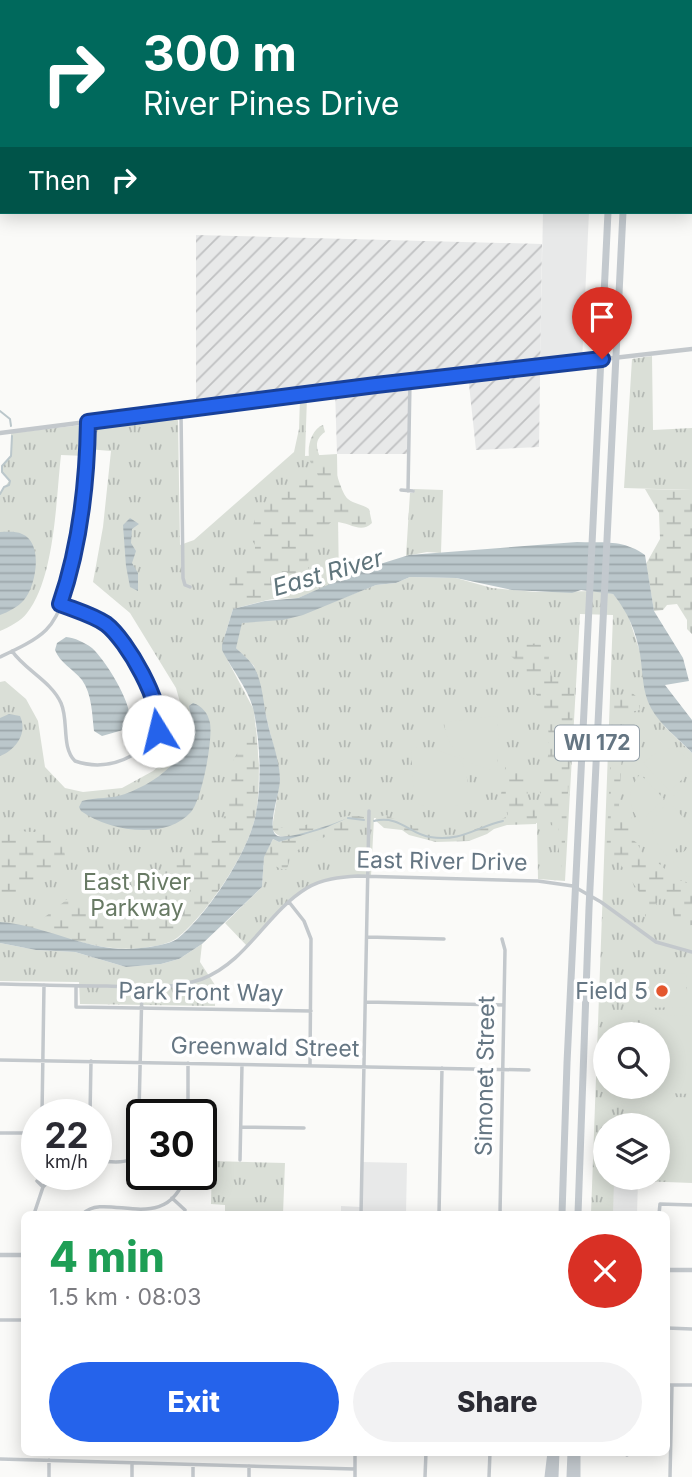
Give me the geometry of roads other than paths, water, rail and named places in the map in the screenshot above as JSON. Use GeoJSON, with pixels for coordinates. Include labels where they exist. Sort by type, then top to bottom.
{"type":"FeatureCollection","features":[{"type":"Feature","properties":{"kind":"highway","name":"WI 172"},"geometry":{"type":"LineString","coordinates":[[562,1211],[608,214]]}},
{"type":"Feature","properties":{"kind":"highway","name":"WI 172"},"geometry":{"type":"LineString","coordinates":[[578,1211],[590,883],[624,214]]}},
{"type":"Feature","properties":{"kind":"highway"},"geometry":{"type":"LineString","coordinates":[[548,1477],[552,1456]]}},
{"type":"Feature","properties":{"kind":"highway"},"geometry":{"type":"LineString","coordinates":[[553,1456],[555,1477]]}},
{"type":"Feature","properties":{"kind":"highway"},"geometry":{"type":"LineString","coordinates":[[569,1477],[571,1456]]}},
{"type":"Feature","properties":{"kind":"highway"},"geometry":{"type":"LineString","coordinates":[[577,1456],[577,1477]]}},
{"type":"Feature","properties":{"kind":"street"},"geometry":{"type":"LineString","coordinates":[[0,433],[410,381],[692,349]]}},
{"type":"Feature","properties":{"kind":"street"},"geometry":{"type":"LineString","coordinates":[[401,490],[411,491],[410,381]]}},
{"type":"Feature","properties":{"kind":"street"},"geometry":{"type":"LineString","coordinates":[[181,411],[183,578],[185,585],[190,587]]}},
{"type":"Feature","properties":{"kind":"street"},"geometry":{"type":"LineString","coordinates":[[0,657],[47,629],[60,604],[70,575],[79,533],[88,422]]}},
{"type":"Feature","properties":{"kind":"street"},"geometry":{"type":"LineString","coordinates":[[12,651],[59,699],[65,715],[68,750],[75,761],[96,764],[118,762],[150,742],[159,727],[158,712],[146,682],[124,646],[103,622],[60,604]]}},
{"type":"Feature","properties":{"kind":"street"},"geometry":{"type":"LineString","coordinates":[[361,1211],[369,811]]}},
{"type":"Feature","properties":{"kind":"street","name":"East River Drive"},"geometry":{"type":"LineString","coordinates":[[0,984],[169,988],[202,979],[240,955],[289,902],[307,888],[336,878],[368,876],[538,881],[573,886],[601,902],[656,942],[692,952]]}},
{"type":"Feature","properties":{"kind":"street"},"geometry":{"type":"LineString","coordinates":[[289,902],[304,921],[311,939],[310,1066]]}},
{"type":"Feature","properties":{"kind":"street"},"geometry":{"type":"LineString","coordinates":[[367,937],[444,939]]}},
{"type":"Feature","properties":{"kind":"street","name":"Simonet Street"},"geometry":{"type":"LineString","coordinates":[[500,1211],[505,950],[502,939]]}},
{"type":"Feature","properties":{"kind":"street"},"geometry":{"type":"LineString","coordinates":[[42,1099],[44,985]]}},
{"type":"Feature","properties":{"kind":"street","name":"Park Front Way"},"geometry":{"type":"LineString","coordinates":[[76,986],[76,1007],[311,1011]]}},
{"type":"Feature","properties":{"kind":"street"},"geometry":{"type":"LineString","coordinates":[[112,1161],[128,1161],[137,1156],[142,987]]}},
{"type":"Feature","properties":{"kind":"street"},"geometry":{"type":"LineString","coordinates":[[366,1002],[503,1005]]}},
{"type":"Feature","properties":{"kind":"street","name":"Greenwald Street"},"geometry":{"type":"LineString","coordinates":[[0,1060],[529,1070]]}},
{"type":"Feature","properties":{"kind":"street"},"geometry":{"type":"LineString","coordinates":[[90,1099],[91,1061]]}},
{"type":"Feature","properties":{"kind":"street"},"geometry":{"type":"LineString","coordinates":[[188,1063],[188,1099]]}},
{"type":"Feature","properties":{"kind":"street"},"geometry":{"type":"LineString","coordinates":[[240,1160],[242,1064]]}},
{"type":"Feature","properties":{"kind":"street"},"geometry":{"type":"LineString","coordinates":[[439,1211],[442,1068]]}},
{"type":"Feature","properties":{"kind":"street"},"geometry":{"type":"LineString","coordinates":[[241,1127],[304,1128]]}},
{"type":"Feature","properties":{"kind":"street"},"geometry":{"type":"LineString","coordinates":[[0,1133],[21,1133]]}},
{"type":"Feature","properties":{"kind":"street"},"geometry":{"type":"LineString","coordinates":[[35,1211],[42,1190]]}},
{"type":"Feature","properties":{"kind":"street"},"geometry":{"type":"LineString","coordinates":[[88,1211],[92,1208],[158,1208],[179,1190]]}},
{"type":"Feature","properties":{"kind":"street"},"geometry":{"type":"LineString","coordinates":[[172,1198],[185,1210]]}},
{"type":"Feature","properties":{"kind":"street"},"geometry":{"type":"LineString","coordinates":[[659,1211],[660,1204],[692,1205]]}},
{"type":"Feature","properties":{"kind":"street"},"geometry":{"type":"LineString","coordinates":[[0,1255],[21,1255]]}},
{"type":"Feature","properties":{"kind":"street"},"geometry":{"type":"LineString","coordinates":[[670,1270],[692,1270]]}},
{"type":"Feature","properties":{"kind":"street"},"geometry":{"type":"LineString","coordinates":[[0,1320],[21,1320]]}},
{"type":"Feature","properties":{"kind":"street"},"geometry":{"type":"LineString","coordinates":[[670,1328],[692,1329]]}},
{"type":"Feature","properties":{"kind":"street"},"geometry":{"type":"LineString","coordinates":[[670,1385],[692,1385]]}},
{"type":"Feature","properties":{"kind":"street"},"geometry":{"type":"LineString","coordinates":[[355,1456],[355,1477]]}},
{"type":"Feature","properties":{"kind":"street"},"geometry":{"type":"LineString","coordinates":[[425,1477],[426,1456]]}},
{"type":"Feature","properties":{"kind":"street"},"geometry":{"type":"LineString","coordinates":[[489,1477],[490,1456]]}},
{"type":"Feature","properties":{"kind":"street"},"geometry":{"type":"LineString","coordinates":[[669,1456],[670,1477]]}},
{"type":"Feature","properties":{"kind":"street"},"geometry":{"type":"LineString","coordinates":[[0,1459],[355,1469]]}},
{"type":"Feature","properties":{"kind":"street"},"geometry":{"type":"LineString","coordinates":[[49,1460],[49,1477]]}},
{"type":"Feature","properties":{"kind":"street"},"geometry":{"type":"LineString","coordinates":[[132,1464],[132,1477]]}},
{"type":"Feature","properties":{"kind":"street"},"geometry":{"type":"LineString","coordinates":[[193,1477],[194,1465]]}},
{"type":"Feature","properties":{"kind":"street"},"geometry":{"type":"LineString","coordinates":[[249,1466],[249,1477]]}},
{"type":"Feature","properties":{"kind":"street"},"geometry":{"type":"LineString","coordinates":[[302,1477],[303,1468]]}},
{"type":"Feature","properties":{"kind":"waterway"},"geometry":{"type":"LineString","coordinates":[[0,411],[10,419],[11,426]]}},
{"type":"Feature","properties":{"kind":"waterway"},"geometry":{"type":"LineString","coordinates":[[0,494],[10,481],[2,472],[2,466],[11,456],[12,436]]}},
{"type":"Feature","properties":{"kind":"waterway"},"geometry":{"type":"LineString","coordinates":[[348,818],[364,820]]}},
{"type":"Feature","properties":{"kind":"waterway"},"geometry":{"type":"LineString","coordinates":[[374,821],[391,821],[423,835],[441,838],[460,836],[503,821]]}},
{"type":"Feature","properties":{"kind":"place","name":"Field 5"},"geometry":{"type":"Point","coordinates":[662,991]}},
{"type":"Feature","properties":{"kind":"water label","name":"East River"},"geometry":{"type":"Point","coordinates":[328,573]}},
{"type":"Feature","properties":{"kind":"park label","name":"East River Parkway"},"geometry":{"type":"Point","coordinates":[137,895]}}]}
